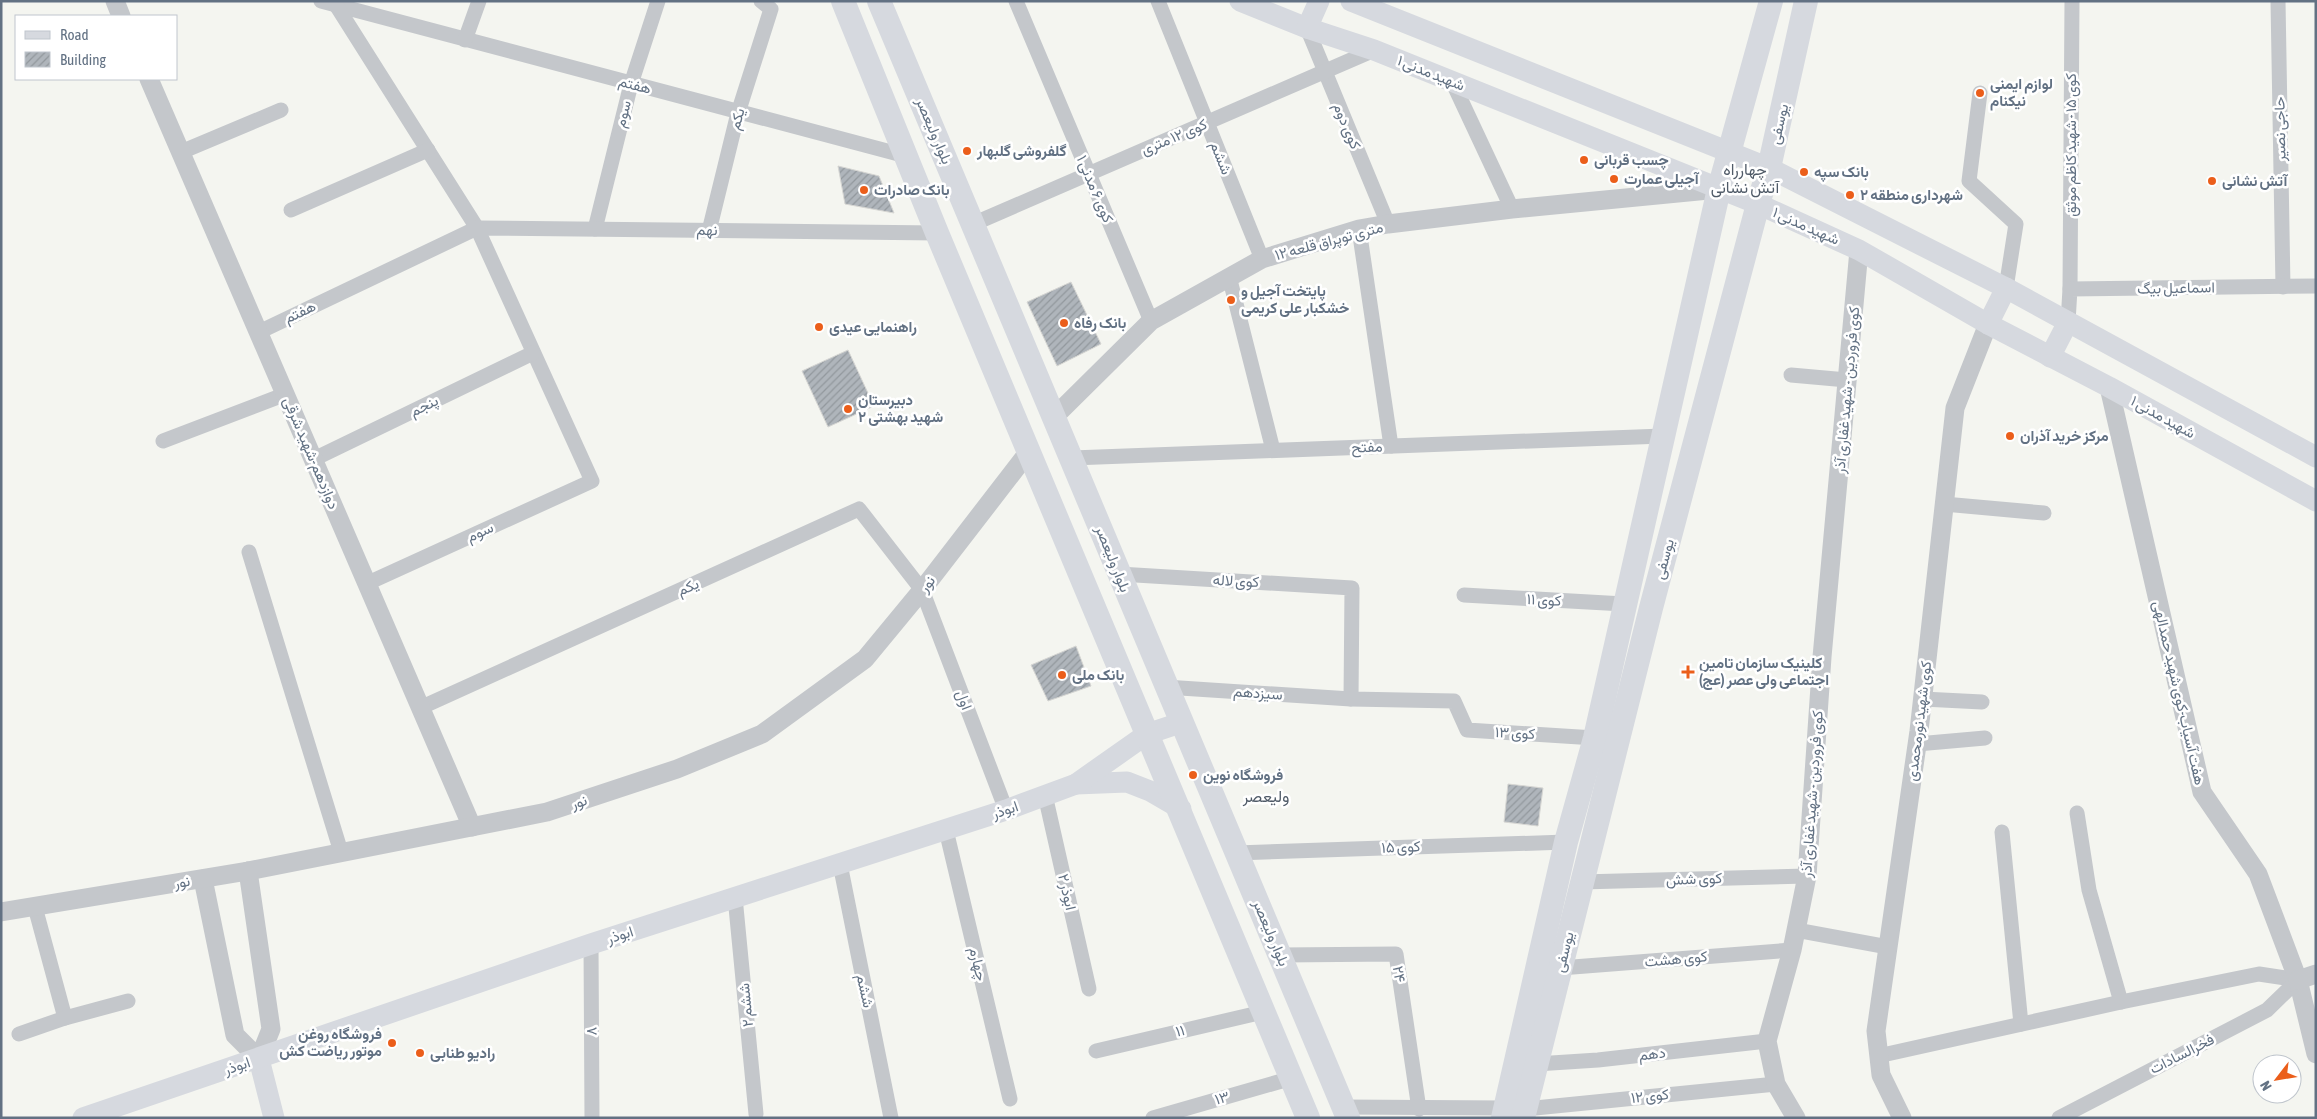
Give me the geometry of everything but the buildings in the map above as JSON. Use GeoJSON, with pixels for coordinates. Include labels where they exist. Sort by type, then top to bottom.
{"type":"FeatureCollection","features":[{"type":"Feature","properties":{"kind":"main road"},"geometry":{"type":"LineString","coordinates":[[843,1],[937,233],[1030,450],[1147,734],[1181,809],[1308,1118]]}},
{"type":"Feature","properties":{"kind":"main road","name":"بلوار ولیعصر"},"geometry":{"type":"LineString","coordinates":[[879,1],[1072,458],[1180,723],[1281,955],[1345,1112]]}},
{"type":"Feature","properties":{"kind":"main road","name":"شهید مدنی ۱"},"geometry":{"type":"LineString","coordinates":[[1240,1],[1307,28],[1374,50],[1758,204],[1859,250],[1988,324],[2109,387],[2316,501]]}},
{"type":"Feature","properties":{"kind":"main road"},"geometry":{"type":"LineString","coordinates":[[1307,28],[1319,1]]}},
{"type":"Feature","properties":{"kind":"main road"},"geometry":{"type":"LineString","coordinates":[[1351,1],[1381,6],[1729,153],[1769,168],[2006,288],[2316,457]]}},
{"type":"Feature","properties":{"kind":"main road","name":"یوسفی"},"geometry":{"type":"LineString","coordinates":[[1514,1113],[1536,1064],[1580,882],[1651,608],[1769,168],[1806,1]]}},
{"type":"Feature","properties":{"kind":"main road","name":"یوسفی"},"geometry":{"type":"LineString","coordinates":[[1514,1113],[1566,842],[1595,738],[1719,189],[1768,2]]}},
{"type":"Feature","properties":{"kind":"main road"},"geometry":{"type":"LineString","coordinates":[[1988,324],[2006,288]]}},
{"type":"Feature","properties":{"kind":"main road"},"geometry":{"type":"LineString","coordinates":[[2050,357],[2068,322]]}},
{"type":"Feature","properties":{"kind":"main road"},"geometry":{"type":"LineString","coordinates":[[1030,450],[1054,417]]}},
{"type":"Feature","properties":{"kind":"main road"},"geometry":{"type":"LineString","coordinates":[[1624,604],[1651,608]]}},
{"type":"Feature","properties":{"kind":"main road","name":"ابوذر"},"geometry":{"type":"LineString","coordinates":[[93,1116],[591,944],[1006,810],[1076,784],[1147,734],[1180,723]]}},
{"type":"Feature","properties":{"kind":"main road"},"geometry":{"type":"LineString","coordinates":[[1076,784],[1127,782],[1150,791],[1181,809]]}},
{"type":"Feature","properties":{"kind":"main road"},"geometry":{"type":"LineString","coordinates":[[258,1059],[274,1118]]}},
{"type":"Feature","properties":{"kind":"street"},"geometry":{"type":"LineString","coordinates":[[115,1],[121,15]]}},
{"type":"Feature","properties":{"kind":"street","name":"هفتم"},"geometry":{"type":"LineString","coordinates":[[321,1],[336,5],[367,7],[465,40],[906,156]]}},
{"type":"Feature","properties":{"kind":"street"},"geometry":{"type":"LineString","coordinates":[[465,40],[479,1]]}},
{"type":"Feature","properties":{"kind":"street","name":"سوم"},"geometry":{"type":"LineString","coordinates":[[595,229],[631,84],[658,1]]}},
{"type":"Feature","properties":{"kind":"street","name":"کوی ۶ مدنی ۱"},"geometry":{"type":"LineString","coordinates":[[1016,1],[1151,321]]}},
{"type":"Feature","properties":{"kind":"street","name":"ششم"},"geometry":{"type":"LineString","coordinates":[[1158,1],[1262,259]]}},
{"type":"Feature","properties":{"kind":"street","name":"کوی ۱۵ - شهید کاظم موثق"},"geometry":{"type":"LineString","coordinates":[[2070,289],[2072,1]]}},
{"type":"Feature","properties":{"kind":"street","name":"حاجی نصیر"},"geometry":{"type":"LineString","coordinates":[[2278,1],[2283,287]]}},
{"type":"Feature","properties":{"kind":"street"},"geometry":{"type":"LineString","coordinates":[[336,5],[477,228],[533,353]]}},
{"type":"Feature","properties":{"kind":"street","name":"یکم"},"geometry":{"type":"LineString","coordinates":[[709,230],[766,5]]}},
{"type":"Feature","properties":{"kind":"street","name":"کوی دوم"},"geometry":{"type":"LineString","coordinates":[[1307,28],[1388,224]]}},
{"type":"Feature","properties":{"kind":"street","name":"کوی ۱۲ متری"},"geometry":{"type":"LineString","coordinates":[[973,224],[1374,50]]}},
{"type":"Feature","properties":{"kind":"street","name":"دوازدهم-شهید شرقی"},"geometry":{"type":"LineString","coordinates":[[149,80],[422,707],[472,827]]}},
{"type":"Feature","properties":{"kind":"street"},"geometry":{"type":"LineString","coordinates":[[1452,82],[1512,209]]}},
{"type":"Feature","properties":{"kind":"street"},"geometry":{"type":"LineString","coordinates":[[1980,93],[1969,182],[2016,224],[2006,288]]}},
{"type":"Feature","properties":{"kind":"street"},"geometry":{"type":"LineString","coordinates":[[180,152],[280,110]]}},
{"type":"Feature","properties":{"kind":"street"},"geometry":{"type":"LineString","coordinates":[[292,210],[428,150]]}},
{"type":"Feature","properties":{"kind":"street","name":"۱۲ متری توپراق قلعه"},"geometry":{"type":"LineString","coordinates":[[1054,417],[1151,321],[1262,259],[1359,229],[1388,224],[1512,209],[1719,189]]}},
{"type":"Feature","properties":{"kind":"street","name":"هفتم"},"geometry":{"type":"LineString","coordinates":[[259,332],[477,228]]}},
{"type":"Feature","properties":{"kind":"street","name":"نهم"},"geometry":{"type":"LineString","coordinates":[[477,228],[937,233]]}},
{"type":"Feature","properties":{"kind":"street"},"geometry":{"type":"LineString","coordinates":[[1359,229],[1391,446]]}},
{"type":"Feature","properties":{"kind":"street","name":"کوی فروردین - شهید غفاری آذر"},"geometry":{"type":"LineString","coordinates":[[1796,1118],[1776,1084],[1767,1041],[1792,950],[1807,876],[1822,657],[1859,250]]}},
{"type":"Feature","properties":{"kind":"street"},"geometry":{"type":"LineString","coordinates":[[1229,276],[1273,450]]}},
{"type":"Feature","properties":{"kind":"street","name":"اسماعیل بیگ"},"geometry":{"type":"LineString","coordinates":[[2070,289],[2316,286]]}},
{"type":"Feature","properties":{"kind":"street"},"geometry":{"type":"LineString","coordinates":[[2068,322],[2070,289]]}},
{"type":"Feature","properties":{"kind":"street","name":"کوی شهید نورمحمدی"},"geometry":{"type":"LineString","coordinates":[[1902,1118],[1881,1075],[1876,1031],[1918,744],[1955,408],[1988,324]]}},
{"type":"Feature","properties":{"kind":"street","name":"سوم"},"geometry":{"type":"LineString","coordinates":[[368,583],[592,481],[533,353]]}},
{"type":"Feature","properties":{"kind":"street","name":"پنجم"},"geometry":{"type":"LineString","coordinates":[[314,459],[533,353]]}},
{"type":"Feature","properties":{"kind":"street"},"geometry":{"type":"LineString","coordinates":[[1791,375],[1848,380]]}},
{"type":"Feature","properties":{"kind":"street","name":"هفت آسیاب-کوی شهید حمدالهی"},"geometry":{"type":"LineString","coordinates":[[2109,387],[2202,792],[2258,874],[2298,980],[2316,1054]]}},
{"type":"Feature","properties":{"kind":"street"},"geometry":{"type":"LineString","coordinates":[[163,441],[286,394]]}},
{"type":"Feature","properties":{"kind":"street","name":"مفتح"},"geometry":{"type":"LineString","coordinates":[[1072,458],[1663,436]]}},
{"type":"Feature","properties":{"kind":"street","name":"نور"},"geometry":{"type":"LineString","coordinates":[[1,912],[248,871],[547,812],[677,769],[762,734],[866,659],[1030,450]]}},
{"type":"Feature","properties":{"kind":"street"},"geometry":{"type":"LineString","coordinates":[[1944,504],[2044,512]]}},
{"type":"Feature","properties":{"kind":"street","name":"یکم"},"geometry":{"type":"LineString","coordinates":[[422,707],[859,509],[922,590]]}},
{"type":"Feature","properties":{"kind":"street"},"geometry":{"type":"LineString","coordinates":[[249,552],[341,852]]}},
{"type":"Feature","properties":{"kind":"street","name":"کوی لاله"},"geometry":{"type":"LineString","coordinates":[[1119,574],[1352,588],[1351,699]]}},
{"type":"Feature","properties":{"kind":"street","name":"اول"},"geometry":{"type":"LineString","coordinates":[[922,590],[1006,810]]}},
{"type":"Feature","properties":{"kind":"street","name":"کوی ۱۱"},"geometry":{"type":"LineString","coordinates":[[1464,595],[1624,604]]}},
{"type":"Feature","properties":{"kind":"street","name":"سیزدهم"},"geometry":{"type":"LineString","coordinates":[[1166,687],[1351,699],[1454,701]]}},
{"type":"Feature","properties":{"kind":"street"},"geometry":{"type":"LineString","coordinates":[[1923,699],[1982,702]]}},
{"type":"Feature","properties":{"kind":"street","name":"کوی ۱۳"},"geometry":{"type":"LineString","coordinates":[[1454,701],[1467,730],[1595,738]]}},
{"type":"Feature","properties":{"kind":"street"},"geometry":{"type":"LineString","coordinates":[[1918,744],[1985,738]]}},
{"type":"Feature","properties":{"kind":"street","name":"۲ ابوذر"},"geometry":{"type":"LineString","coordinates":[[1046,795],[1089,988]]}},
{"type":"Feature","properties":{"kind":"street"},"geometry":{"type":"LineString","coordinates":[[2077,813],[2088,890],[2121,1002]]}},
{"type":"Feature","properties":{"kind":"street","name":"چهارم"},"geometry":{"type":"LineString","coordinates":[[946,830],[1010,1099]]}},
{"type":"Feature","properties":{"kind":"street"},"geometry":{"type":"LineString","coordinates":[[2002,832],[2021,1024]]}},
{"type":"Feature","properties":{"kind":"street","name":"کوی ۱۵"},"geometry":{"type":"LineString","coordinates":[[1236,853],[1566,842]]}},
{"type":"Feature","properties":{"kind":"street","name":"ششم"},"geometry":{"type":"LineString","coordinates":[[840,864],[891,1118]]}},
{"type":"Feature","properties":{"kind":"street"},"geometry":{"type":"LineString","coordinates":[[203,879],[234,1035],[258,1059],[271,1029],[248,871]]}},
{"type":"Feature","properties":{"kind":"street","name":"کوی شش"},"geometry":{"type":"LineString","coordinates":[[1580,882],[1807,876]]}},
{"type":"Feature","properties":{"kind":"street","name":"ششم ۲"},"geometry":{"type":"LineString","coordinates":[[735,897],[756,1114]]}},
{"type":"Feature","properties":{"kind":"street"},"geometry":{"type":"LineString","coordinates":[[35,907],[65,1018]]}},
{"type":"Feature","properties":{"kind":"street"},"geometry":{"type":"LineString","coordinates":[[1796,930],[1888,947]]}},
{"type":"Feature","properties":{"kind":"street","name":"۸"},"geometry":{"type":"LineString","coordinates":[[591,944],[592,1118]]}},
{"type":"Feature","properties":{"kind":"street","name":"کوی هشت"},"geometry":{"type":"LineString","coordinates":[[1560,968],[1792,950]]}},
{"type":"Feature","properties":{"kind":"street","name":"۲۴"},"geometry":{"type":"LineString","coordinates":[[1281,955],[1396,954],[1419,1109]]}},
{"type":"Feature","properties":{"kind":"street"},"geometry":{"type":"LineString","coordinates":[[1878,1056],[2121,1002],[2259,974],[2298,980],[2316,974]]}},
{"type":"Feature","properties":{"kind":"street","name":"فخرالسادات"},"geometry":{"type":"LineString","coordinates":[[2059,1118],[2267,1010],[2298,980]]}},
{"type":"Feature","properties":{"kind":"street"},"geometry":{"type":"LineString","coordinates":[[19,1034],[65,1018],[128,1001]]}},
{"type":"Feature","properties":{"kind":"street","name":"۱۱"},"geometry":{"type":"LineString","coordinates":[[1096,1051],[1263,1012]]}},
{"type":"Feature","properties":{"kind":"street","name":"دهم"},"geometry":{"type":"LineString","coordinates":[[1536,1064],[1598,1060],[1767,1041]]}},
{"type":"Feature","properties":{"kind":"street","name":"۱۳"},"geometry":{"type":"LineString","coordinates":[[1152,1118],[1292,1078]]}},
{"type":"Feature","properties":{"kind":"street","name":"کوی ۱۲"},"geometry":{"type":"LineString","coordinates":[[1345,1112],[1419,1109],[1514,1113],[1776,1084]]}},
{"type":"Feature","properties":{"kind":"place","name":"لوازم ایمنی نیکنام"},"geometry":{"type":"Point","coordinates":[1980,93]}},
{"type":"Feature","properties":{"kind":"place","name":"گلفروشی گلبهار"},"geometry":{"type":"Point","coordinates":[967,151]}},
{"type":"Feature","properties":{"kind":"place","name":"چسب قربانی"},"geometry":{"type":"Point","coordinates":[1584,160]}},
{"type":"Feature","properties":{"kind":"place","name":"بانک سپه"},"geometry":{"type":"Point","coordinates":[1804,172]}},
{"type":"Feature","properties":{"kind":"place","name":"آجیلی عمارت"},"geometry":{"type":"Point","coordinates":[1614,179]}},
{"type":"Feature","properties":{"kind":"place","name":"آتش نشانی"},"geometry":{"type":"Point","coordinates":[2212,181]}},
{"type":"Feature","properties":{"kind":"place","name":"بانک صادرات"},"geometry":{"type":"Point","coordinates":[864,190]}},
{"type":"Feature","properties":{"kind":"place","name":"شهرداری منطقه ۲"},"geometry":{"type":"Point","coordinates":[1850,195]}},
{"type":"Feature","properties":{"kind":"place","name":"پایتخت آجیل و خشکبار علی کریمی"},"geometry":{"type":"Point","coordinates":[1231,300]}},
{"type":"Feature","properties":{"kind":"place","name":"بانک رفاه"},"geometry":{"type":"Point","coordinates":[1064,323]}},
{"type":"Feature","properties":{"kind":"place","name":"راهنمایی عیدی"},"geometry":{"type":"Point","coordinates":[819,327]}},
{"type":"Feature","properties":{"kind":"place","name":"دبیرستان شهید بهشتی ۲"},"geometry":{"type":"Point","coordinates":[848,409]}},
{"type":"Feature","properties":{"kind":"place","name":"مرکز خرید آذران"},"geometry":{"type":"Point","coordinates":[2010,436]}},
{"type":"Feature","properties":{"kind":"place","name":"کلینیک سازمان تامین اجتماعی ولی عصر (عج)"},"geometry":{"type":"Point","coordinates":[1688,672]}},
{"type":"Feature","properties":{"kind":"place","name":"بانک ملی"},"geometry":{"type":"Point","coordinates":[1062,675]}},
{"type":"Feature","properties":{"kind":"place","name":"فروشگاه نوین"},"geometry":{"type":"Point","coordinates":[1193,775]}},
{"type":"Feature","properties":{"kind":"place","name":"فروشگاه روغن موتور ریاضت کش"},"geometry":{"type":"Point","coordinates":[392,1043]}},
{"type":"Feature","properties":{"kind":"place","name":"رادیو طنابی"},"geometry":{"type":"Point","coordinates":[420,1053]}},
{"type":"Feature","properties":{"kind":"district","name":"چهارراه آتش نشانی"},"geometry":{"type":"Point","coordinates":[1745,178]}},
{"type":"Feature","properties":{"kind":"district","name":"ولیعصر"},"geometry":{"type":"Point","coordinates":[1266,796]}}]}
